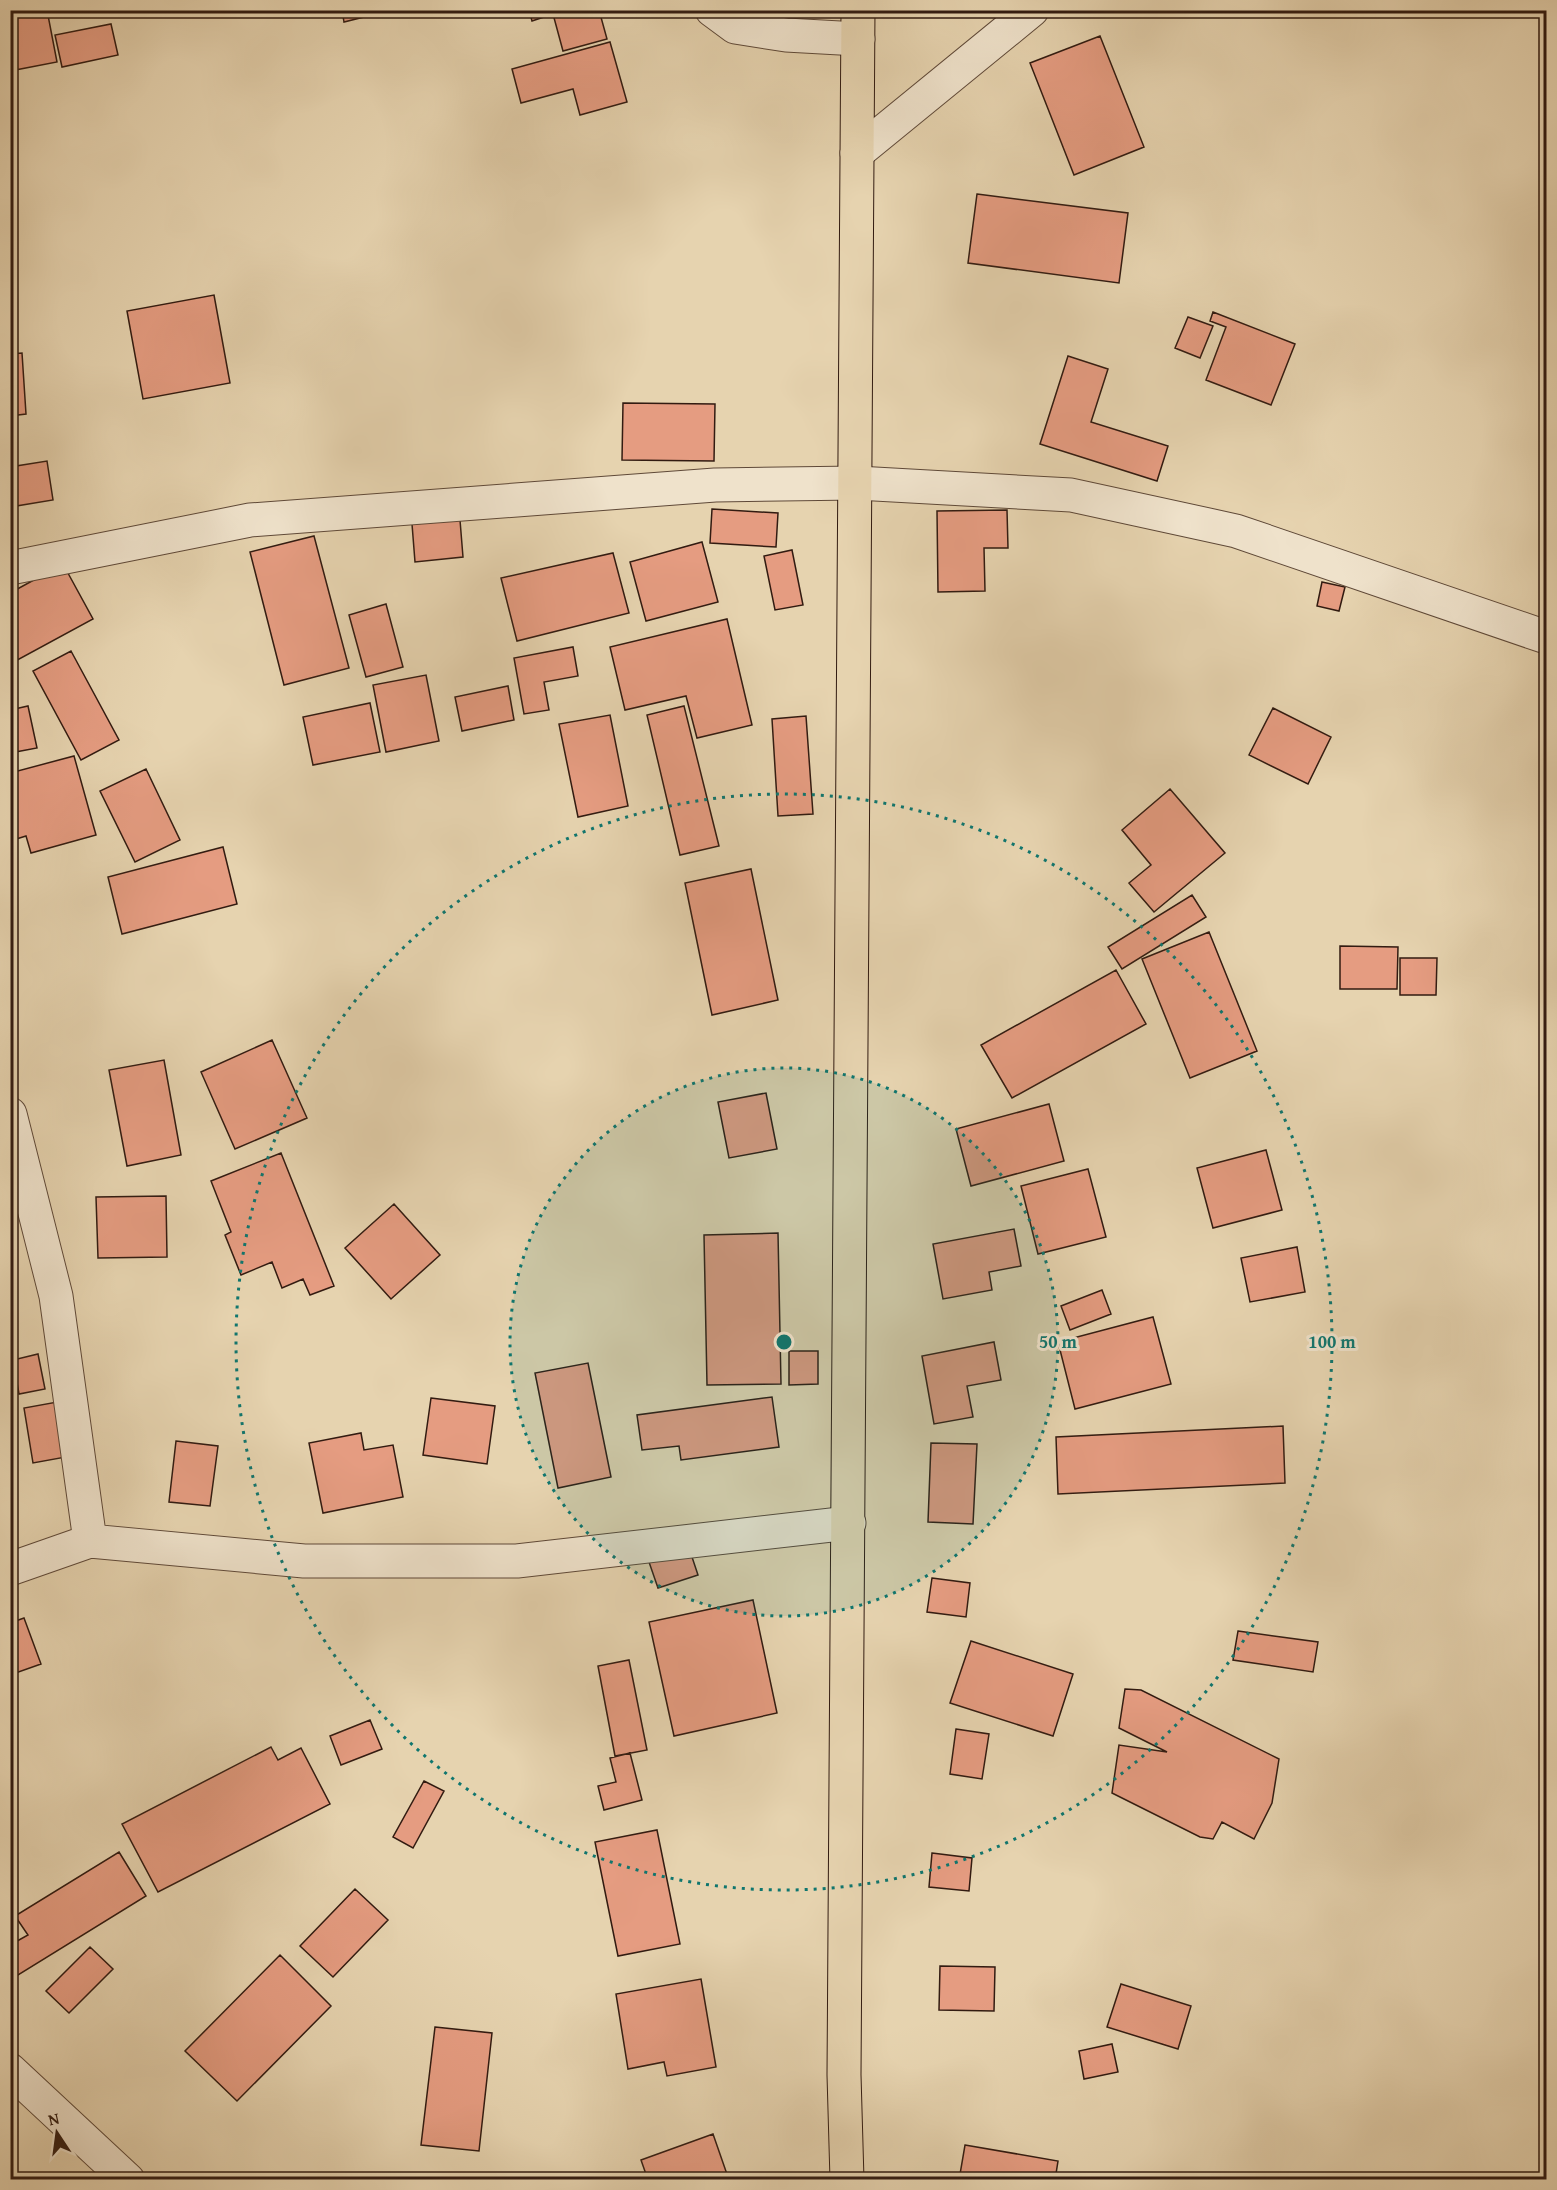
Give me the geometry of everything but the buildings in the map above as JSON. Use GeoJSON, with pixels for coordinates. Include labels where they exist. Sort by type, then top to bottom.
{"type":"FeatureCollection","features":[{"type":"Feature","properties":{"kind":"main road"},"geometry":{"type":"LineString","coordinates":[[847,2180],[844,2063],[857,483],[858,25]]}},
{"type":"Feature","properties":{"kind":"street"},"geometry":{"type":"LineString","coordinates":[[712,10],[735,27],[786,35],[858,25]]}},
{"type":"Feature","properties":{"kind":"street"},"geometry":{"type":"LineString","coordinates":[[857,153],[1032,10]]}},
{"type":"Feature","properties":{"kind":"street"},"geometry":{"type":"LineString","coordinates":[[10,568],[250,520],[715,485],[857,483],[1071,495],[1236,531],[1546,637]]}},
{"type":"Feature","properties":{"kind":"street"},"geometry":{"type":"LineString","coordinates":[[10,1114],[56,1296],[90,1541]]}},
{"type":"Feature","properties":{"kind":"street"},"geometry":{"type":"LineString","coordinates":[[10,1569],[90,1541],[303,1561],[517,1561],[849,1523]]}},
{"type":"Feature","properties":{"kind":"street"},"geometry":{"type":"LineString","coordinates":[[10,2070],[128,2180]]}}]}
